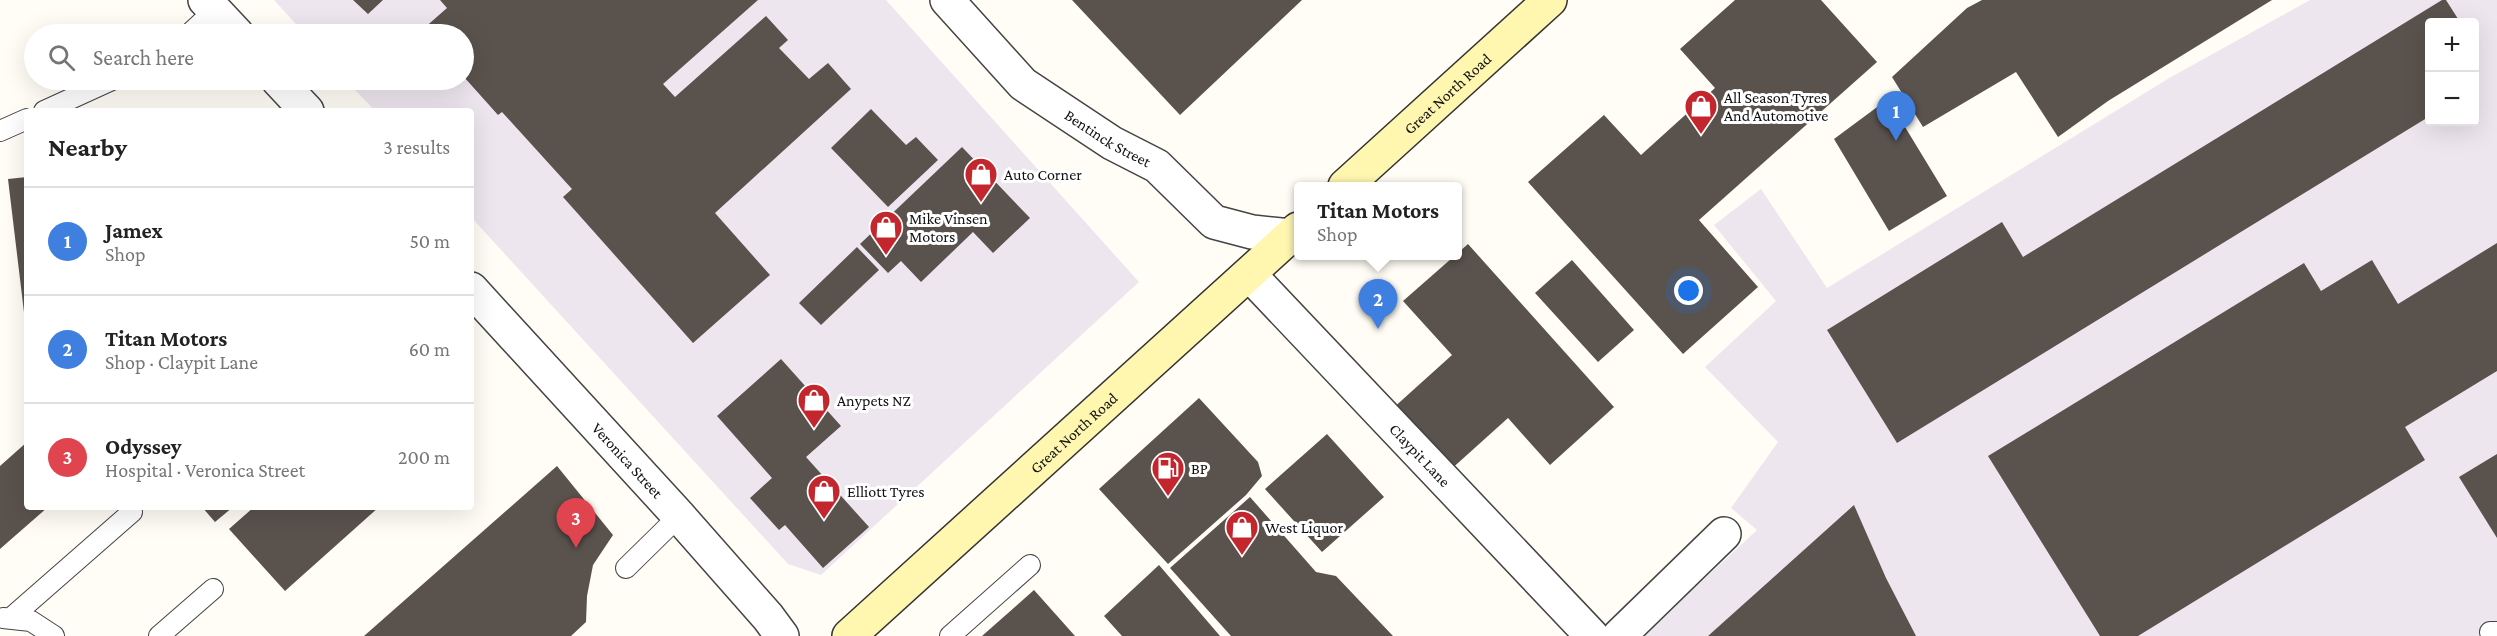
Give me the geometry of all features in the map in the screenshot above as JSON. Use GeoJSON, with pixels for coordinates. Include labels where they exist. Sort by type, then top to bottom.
{"type":"FeatureCollection","features":[{"type":"Feature","properties":{"kind":"main road","name":"Great North Road"},"geometry":{"type":"LineString","coordinates":[[1349,182],[1550,0]]}},
{"type":"Feature","properties":{"kind":"main road","name":"Great North Road"},"geometry":{"type":"LineString","coordinates":[[849,636],[1294,234]]}},
{"type":"Feature","properties":{"kind":"street","name":"Bentinck Street"},"geometry":{"type":"LineString","coordinates":[[946,0],[1023,84],[1112,143],[1157,166],[1214,222],[1252,232],[1294,233]]}},
{"type":"Feature","properties":{"kind":"street"},"geometry":{"type":"LineString","coordinates":[[210,5],[228,24]]}},
{"type":"Feature","properties":{"kind":"street"},"geometry":{"type":"LineString","coordinates":[[287,90],[304,108]]}},
{"type":"Feature","properties":{"kind":"street","name":"Claypit Lane"},"geometry":{"type":"LineString","coordinates":[[1249,274],[1592,636]]}},
{"type":"Feature","properties":{"kind":"street","name":"Veronica Street"},"geometry":{"type":"LineString","coordinates":[[474,292],[679,516],[782,636]]}},
{"type":"Feature","properties":{"kind":"street"},"geometry":{"type":"LineString","coordinates":[[1619,636],[1724,534]]}},
{"type":"Feature","properties":{"kind":"lane"},"geometry":{"type":"LineString","coordinates":[[196,24],[210,5]]}},
{"type":"Feature","properties":{"kind":"lane"},"geometry":{"type":"LineString","coordinates":[[51,108],[90,90]]}},
{"type":"Feature","properties":{"kind":"lane"},"geometry":{"type":"LineString","coordinates":[[0,131],[24,120]]}},
{"type":"Feature","properties":{"kind":"lane"},"geometry":{"type":"LineString","coordinates":[[6,618],[132,512]]}},
{"type":"Feature","properties":{"kind":"lane"},"geometry":{"type":"LineString","coordinates":[[626,568],[679,516]]}},
{"type":"Feature","properties":{"kind":"lane"},"geometry":{"type":"LineString","coordinates":[[950,636],[1030,565]]}},
{"type":"Feature","properties":{"kind":"lane"},"geometry":{"type":"LineString","coordinates":[[159,636],[213,589]]}},
{"type":"Feature","properties":{"kind":"lane"},"geometry":{"type":"LineString","coordinates":[[6,618],[31,621],[54,636]]}},
{"type":"Feature","properties":{"kind":"shaded area"},"geometry":{"type":"Polygon","coordinates":[[[274,0],[886,0],[1139,282],[821,575],[788,564],[474,220],[474,108],[372,108],[355,90],[474,90],[474,24],[296,24],[274,0]]]}},
{"type":"Feature","properties":{"kind":"shaded area"},"geometry":{"type":"Polygon","coordinates":[[[2310,0],[2497,0],[2497,636],[1643,636],[1757,530],[1731,508],[1778,442],[1705,367],[1776,301],[1714,225],[1761,189],[1827,288],[2171,77],[2310,0]]]}},
{"type":"Feature","properties":{"kind":"building"},"geometry":{"type":"Polygon","coordinates":[[[353,0],[383,0],[368,14],[353,0]]]}},
{"type":"Feature","properties":{"kind":"building"},"geometry":{"type":"Polygon","coordinates":[[[440,0],[758,0],[663,84],[675,97],[766,16],[788,40],[779,48],[809,79],[828,63],[851,89],[715,213],[770,275],[693,343],[563,197],[572,189],[502,112],[498,115],[474,88],[474,24],[429,24],[447,8],[440,0]]]}},
{"type":"Feature","properties":{"kind":"building"},"geometry":{"type":"Polygon","coordinates":[[[1072,0],[1302,0],[1180,115],[1072,0]]]}},
{"type":"Feature","properties":{"kind":"building"},"geometry":{"type":"Polygon","coordinates":[[[1735,0],[1821,0],[1877,62],[1699,220],[1758,287],[1683,354],[1528,182],[1604,115],[1641,155],[1715,88],[1680,49],[1735,0]]]}},
{"type":"Feature","properties":{"kind":"building"},"geometry":{"type":"Polygon","coordinates":[[[1982,0],[2272,0],[2108,101],[2058,137],[2016,72],[1923,127],[1892,77],[1967,8],[1982,0]]]}},
{"type":"Feature","properties":{"kind":"building"},"geometry":{"type":"Polygon","coordinates":[[[2442,0],[2446,0],[2457,18],[2425,18],[2425,119],[1897,443],[1827,330],[2002,222],[2023,257],[2442,0]]]}},
{"type":"Feature","properties":{"kind":"building"},"geometry":{"type":"Polygon","coordinates":[[[1888,99],[1947,196],[1889,231],[1834,139],[1888,99]]]}},
{"type":"Feature","properties":{"kind":"building"},"geometry":{"type":"Polygon","coordinates":[[[871,109],[906,145],[916,137],[938,160],[888,207],[831,148],[871,109]]]}},
{"type":"Feature","properties":{"kind":"building"},"geometry":{"type":"Polygon","coordinates":[[[962,147],[1030,218],[993,253],[973,232],[921,282],[901,261],[888,273],[860,244],[962,147]]]}},
{"type":"Feature","properties":{"kind":"building"},"geometry":{"type":"Polygon","coordinates":[[[24,177],[24,312],[8,179],[24,177]]]}},
{"type":"Feature","properties":{"kind":"building"},"geometry":{"type":"Polygon","coordinates":[[[2497,243],[2497,371],[2405,427],[2425,460],[2138,636],[2100,636],[1988,456],[2304,263],[2321,291],[2372,260],[2398,304],[2497,243]]]}},
{"type":"Feature","properties":{"kind":"building"},"geometry":{"type":"Polygon","coordinates":[[[1468,244],[1614,407],[1550,465],[1508,418],[1448,472],[1391,410],[1452,355],[1403,301],[1450,260],[1462,260],[1462,249],[1468,244]]]}},
{"type":"Feature","properties":{"kind":"building"},"geometry":{"type":"Polygon","coordinates":[[[857,247],[879,270],[821,325],[799,303],[857,247]]]}},
{"type":"Feature","properties":{"kind":"building"},"geometry":{"type":"Polygon","coordinates":[[[1572,260],[1634,330],[1598,362],[1535,293],[1572,260]]]}},
{"type":"Feature","properties":{"kind":"building"},"geometry":{"type":"Polygon","coordinates":[[[781,359],[841,426],[806,457],[869,527],[823,568],[785,525],[779,530],[750,498],[772,478],[717,416],[781,359]]]}},
{"type":"Feature","properties":{"kind":"building"},"geometry":{"type":"Polygon","coordinates":[[[1199,398],[1258,462],[1262,476],[1246,495],[1168,564],[1099,489],[1199,398]]]}},
{"type":"Feature","properties":{"kind":"building"},"geometry":{"type":"Polygon","coordinates":[[[1327,434],[1384,497],[1322,552],[1265,489],[1327,434]]]}},
{"type":"Feature","properties":{"kind":"building"},"geometry":{"type":"Polygon","coordinates":[[[24,445],[24,510],[45,510],[0,549],[0,466],[24,445]]]}},
{"type":"Feature","properties":{"kind":"building"},"geometry":{"type":"Polygon","coordinates":[[[2497,454],[2497,538],[2459,477],[2497,454]]]}},
{"type":"Feature","properties":{"kind":"building"},"geometry":{"type":"Polygon","coordinates":[[[557,466],[613,535],[593,565],[587,596],[586,622],[571,636],[364,636],[557,466]]]}},
{"type":"Feature","properties":{"kind":"building"},"geometry":{"type":"Polygon","coordinates":[[[1250,497],[1316,572],[1336,576],[1393,636],[1231,636],[1170,568],[1250,497]]]}},
{"type":"Feature","properties":{"kind":"building"},"geometry":{"type":"Polygon","coordinates":[[[1854,505],[1886,578],[1916,636],[1708,636],[1854,505]]]}},
{"type":"Feature","properties":{"kind":"building"},"geometry":{"type":"Polygon","coordinates":[[[205,510],[229,510],[215,522],[205,510]]]}},
{"type":"Feature","properties":{"kind":"building"},"geometry":{"type":"Polygon","coordinates":[[[251,510],[376,510],[285,591],[229,529],[251,510]]]}},
{"type":"Feature","properties":{"kind":"building"},"geometry":{"type":"Polygon","coordinates":[[[1159,565],[1220,636],[1122,636],[1104,616],[1159,565]]]}},
{"type":"Feature","properties":{"kind":"building"},"geometry":{"type":"Polygon","coordinates":[[[1034,590],[1075,636],[982,636],[1034,590]]]}},
{"type":"Feature","properties":{"kind":"place","name":"All Season Tyres And Automotive"},"geometry":{"type":"Point","coordinates":[1701,135]}},
{"type":"Feature","properties":{"kind":"place","name":"Jamex"},"geometry":{"type":"Point","coordinates":[1896,141]}},
{"type":"Feature","properties":{"kind":"place","name":"Auto Corner"},"geometry":{"type":"Point","coordinates":[981,203]}},
{"type":"Feature","properties":{"kind":"place","name":"Mike Vinsen Motors"},"geometry":{"type":"Point","coordinates":[886,256]}},
{"type":"Feature","properties":{"kind":"place","name":"Titan Motors"},"geometry":{"type":"Point","coordinates":[1378,329]}},
{"type":"Feature","properties":{"kind":"place","name":"Anypets NZ"},"geometry":{"type":"Point","coordinates":[814,429]}},
{"type":"Feature","properties":{"kind":"place","name":"BP"},"geometry":{"type":"Point","coordinates":[1168,497]}},
{"type":"Feature","properties":{"kind":"place","name":"Elliott Tyres"},"geometry":{"type":"Point","coordinates":[824,520]}},
{"type":"Feature","properties":{"kind":"place","name":"Odyssey"},"geometry":{"type":"Point","coordinates":[576,548]}},
{"type":"Feature","properties":{"kind":"place","name":"West Liquor"},"geometry":{"type":"Point","coordinates":[1242,556]}}]}
